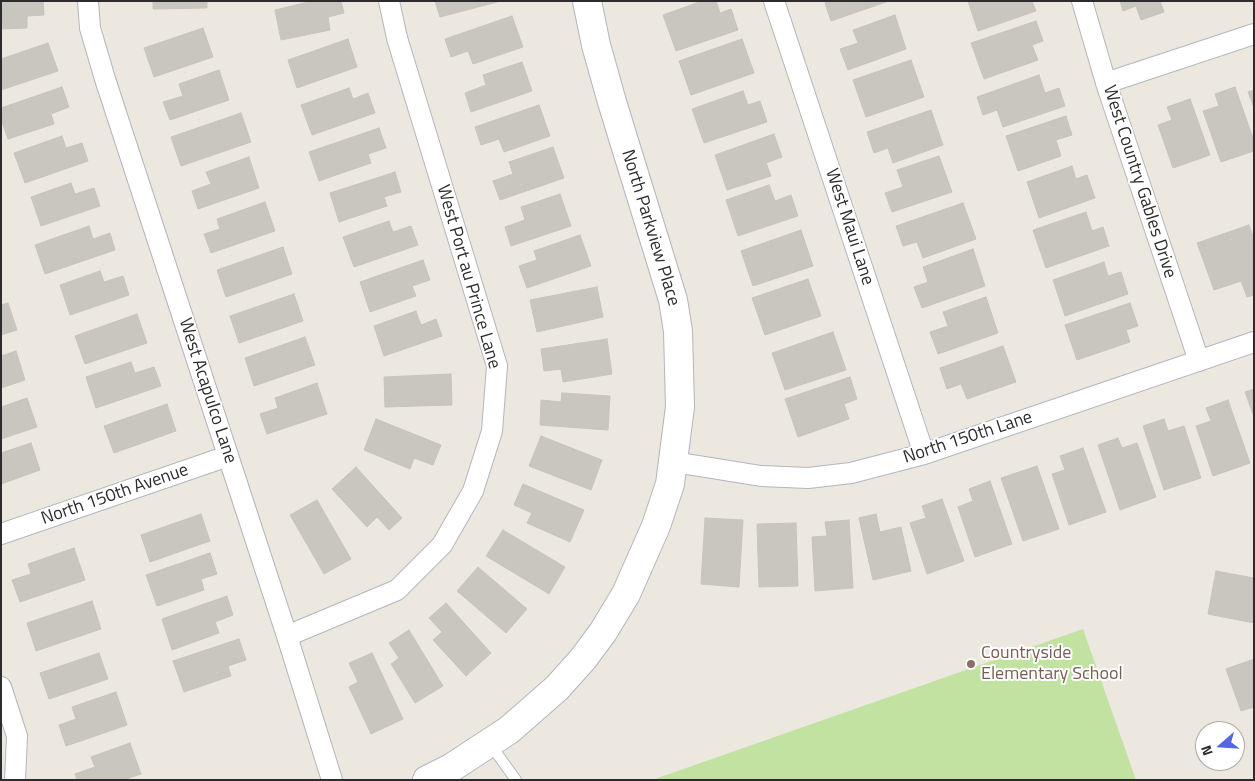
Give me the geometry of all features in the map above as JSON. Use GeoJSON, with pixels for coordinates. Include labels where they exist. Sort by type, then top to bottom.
{"type":"FeatureCollection","features":[{"type":"Feature","properties":{"kind":"street","name":"West Acapulco Lane"},"geometry":{"type":"LineString","coordinates":[[88,1],[90,28],[105,78],[332,780]]}},
{"type":"Feature","properties":{"kind":"street","name":"West Port au Prince Lane"},"geometry":{"type":"LineString","coordinates":[[287,636],[398,590],[442,545],[473,491],[492,431],[497,366],[397,38],[389,1]]}},
{"type":"Feature","properties":{"kind":"street","name":"North Parkview Place"},"geometry":{"type":"LineString","coordinates":[[427,780],[451,768],[509,730],[557,688],[583,659],[603,632],[626,594],[656,526],[670,484],[680,398],[678,331],[673,300],[612,102],[596,45],[587,1]]}},
{"type":"Feature","properties":{"kind":"street","name":"West Maui Lane"},"geometry":{"type":"LineString","coordinates":[[774,1],[924,454]]}},
{"type":"Feature","properties":{"kind":"street","name":"West Country Gables Drive"},"geometry":{"type":"LineString","coordinates":[[1082,1],[1106,83],[1199,361]]}},
{"type":"Feature","properties":{"kind":"street"},"geometry":{"type":"LineString","coordinates":[[1106,83],[1254,34]]}},
{"type":"Feature","properties":{"kind":"street","name":"North 150th Lane"},"geometry":{"type":"LineString","coordinates":[[674,462],[762,476],[808,478],[851,473],[924,454],[1254,342]]}},
{"type":"Feature","properties":{"kind":"street","name":"North 150th Avenue"},"geometry":{"type":"LineString","coordinates":[[1,534],[228,456]]}},
{"type":"Feature","properties":{"kind":"street"},"geometry":{"type":"LineString","coordinates":[[1,687],[17,736],[15,780]]}},
{"type":"Feature","properties":{"kind":"lane"},"geometry":{"type":"LineString","coordinates":[[489,743],[516,780]]}},
{"type":"Feature","properties":{"kind":"green space"},"geometry":{"type":"Polygon","coordinates":[[[1083,629],[1136,780],[652,780],[1083,629]]]}},
{"type":"Feature","properties":{"kind":"building"},"geometry":{"type":"Polygon","coordinates":[[[1,1],[43,1],[44,15],[27,16],[27,28],[1,29],[1,1]]]}},
{"type":"Feature","properties":{"kind":"building"},"geometry":{"type":"Polygon","coordinates":[[[153,1],[207,1],[207,8],[153,9],[153,1]]]}},
{"type":"Feature","properties":{"kind":"building"},"geometry":{"type":"Polygon","coordinates":[[[313,1],[341,1],[344,13],[328,17],[330,30],[281,40],[275,10],[313,1]]]}},
{"type":"Feature","properties":{"kind":"building"},"geometry":{"type":"Polygon","coordinates":[[[435,1],[501,1],[440,17],[435,1]]]}},
{"type":"Feature","properties":{"kind":"building"},"geometry":{"type":"Polygon","coordinates":[[[702,1],[716,1],[720,13],[731,9],[738,30],[676,51],[663,15],[702,1]]]}},
{"type":"Feature","properties":{"kind":"building"},"geometry":{"type":"Polygon","coordinates":[[[829,1],[889,1],[831,21],[825,3],[829,1]]]}},
{"type":"Feature","properties":{"kind":"building"},"geometry":{"type":"Polygon","coordinates":[[[968,1],[1032,1],[1036,11],[978,31],[968,1]]]}},
{"type":"Feature","properties":{"kind":"building"},"geometry":{"type":"Polygon","coordinates":[[[1120,1],[1160,1],[1164,12],[1141,20],[1136,6],[1123,11],[1120,1]]]}},
{"type":"Feature","properties":{"kind":"building"},"geometry":{"type":"Polygon","coordinates":[[[895,15],[906,49],[848,70],[840,49],[858,43],[853,30],[895,15]]]}},
{"type":"Feature","properties":{"kind":"building"},"geometry":{"type":"Polygon","coordinates":[[[512,16],[523,47],[473,64],[468,51],[451,57],[445,39],[512,16]]]}},
{"type":"Feature","properties":{"kind":"building"},"geometry":{"type":"Polygon","coordinates":[[[1036,21],[1043,41],[1032,45],[1038,60],[984,79],[971,43],[1036,21]]]}},
{"type":"Feature","properties":{"kind":"building"},"geometry":{"type":"Polygon","coordinates":[[[203,28],[213,57],[154,77],[144,48],[203,28]]]}},
{"type":"Feature","properties":{"kind":"building"},"geometry":{"type":"Polygon","coordinates":[[[348,39],[357,67],[297,88],[288,60],[348,39]]]}},
{"type":"Feature","properties":{"kind":"building"},"geometry":{"type":"Polygon","coordinates":[[[742,39],[754,73],[691,95],[679,61],[742,39]]]}},
{"type":"Feature","properties":{"kind":"building"},"geometry":{"type":"Polygon","coordinates":[[[48,43],[58,71],[1,90],[1,59],[48,43]]]}},
{"type":"Feature","properties":{"kind":"building"},"geometry":{"type":"Polygon","coordinates":[[[911,60],[924,97],[866,117],[853,80],[911,60]]]}},
{"type":"Feature","properties":{"kind":"building"},"geometry":{"type":"Polygon","coordinates":[[[522,62],[532,91],[471,112],[465,93],[486,85],[483,75],[522,62]]]}},
{"type":"Feature","properties":{"kind":"building"},"geometry":{"type":"Polygon","coordinates":[[[219,70],[229,100],[170,120],[163,102],[183,96],[179,84],[219,70]]]}},
{"type":"Feature","properties":{"kind":"building"},"geometry":{"type":"Polygon","coordinates":[[[1039,75],[1045,93],[1059,88],[1065,106],[1003,127],[997,110],[983,115],[977,97],[1039,75]]]}},
{"type":"Feature","properties":{"kind":"building"},"geometry":{"type":"Polygon","coordinates":[[[62,87],[69,107],[51,114],[54,124],[8,139],[1,119],[1,108],[62,87]]]}},
{"type":"Feature","properties":{"kind":"building"},"geometry":{"type":"Polygon","coordinates":[[[1235,87],[1254,141],[1254,151],[1221,162],[1203,111],[1219,106],[1215,94],[1235,87]]]}},
{"type":"Feature","properties":{"kind":"building"},"geometry":{"type":"Polygon","coordinates":[[[349,88],[353,99],[368,93],[375,113],[312,135],[301,105],[349,88]]]}},
{"type":"Feature","properties":{"kind":"building"},"geometry":{"type":"Polygon","coordinates":[[[1254,90],[1254,108],[1248,92],[1254,90]]]}},
{"type":"Feature","properties":{"kind":"building"},"geometry":{"type":"Polygon","coordinates":[[[743,91],[748,105],[760,101],[767,122],[704,143],[692,109],[743,91]]]}},
{"type":"Feature","properties":{"kind":"building"},"geometry":{"type":"Polygon","coordinates":[[[1190,99],[1210,155],[1173,168],[1158,125],[1172,120],[1167,107],[1190,99]]]}},
{"type":"Feature","properties":{"kind":"building"},"geometry":{"type":"Polygon","coordinates":[[[539,105],[550,136],[504,152],[499,139],[481,145],[475,127],[539,105]]]}},
{"type":"Feature","properties":{"kind":"building"},"geometry":{"type":"Polygon","coordinates":[[[931,110],[943,145],[893,163],[888,148],[874,153],[867,132],[931,110]]]}},
{"type":"Feature","properties":{"kind":"building"},"geometry":{"type":"Polygon","coordinates":[[[241,113],[251,142],[181,166],[171,137],[241,113]]]}},
{"type":"Feature","properties":{"kind":"building"},"geometry":{"type":"Polygon","coordinates":[[[1066,116],[1072,135],[1056,140],[1061,156],[1018,171],[1006,136],[1066,116]]]}},
{"type":"Feature","properties":{"kind":"building"},"geometry":{"type":"Polygon","coordinates":[[[379,128],[386,148],[368,154],[371,163],[319,181],[309,152],[379,128]]]}},
{"type":"Feature","properties":{"kind":"building"},"geometry":{"type":"Polygon","coordinates":[[[774,134],[782,157],[766,163],[771,176],[727,190],[715,155],[774,134]]]}},
{"type":"Feature","properties":{"kind":"building"},"geometry":{"type":"Polygon","coordinates":[[[62,136],[66,148],[82,143],[88,161],[25,183],[14,153],[62,136]]]}},
{"type":"Feature","properties":{"kind":"building"},"geometry":{"type":"Polygon","coordinates":[[[553,147],[564,178],[500,200],[493,181],[513,174],[509,162],[553,147]]]}},
{"type":"Feature","properties":{"kind":"building"},"geometry":{"type":"Polygon","coordinates":[[[939,156],[952,192],[892,212],[885,193],[903,187],[897,170],[939,156]]]}},
{"type":"Feature","properties":{"kind":"building"},"geometry":{"type":"Polygon","coordinates":[[[249,157],[259,188],[198,209],[192,191],[211,184],[206,172],[249,157]]]}},
{"type":"Feature","properties":{"kind":"building"},"geometry":{"type":"Polygon","coordinates":[[[1072,166],[1076,179],[1087,175],[1095,198],[1039,218],[1027,182],[1072,166]]]}},
{"type":"Feature","properties":{"kind":"building"},"geometry":{"type":"Polygon","coordinates":[[[395,172],[401,192],[384,197],[387,206],[339,222],[330,193],[395,172]]]}},
{"type":"Feature","properties":{"kind":"building"},"geometry":{"type":"Polygon","coordinates":[[[71,183],[75,194],[94,188],[100,206],[41,226],[31,197],[71,183]]]}},
{"type":"Feature","properties":{"kind":"building"},"geometry":{"type":"Polygon","coordinates":[[[769,185],[775,201],[791,195],[798,216],[738,236],[726,200],[769,185]]]}},
{"type":"Feature","properties":{"kind":"building"},"geometry":{"type":"Polygon","coordinates":[[[560,194],[571,226],[511,246],[505,227],[525,220],[521,207],[560,194]]]}},
{"type":"Feature","properties":{"kind":"building"},"geometry":{"type":"Polygon","coordinates":[[[265,202],[275,231],[211,253],[204,234],[220,229],[217,219],[265,202]]]}},
{"type":"Feature","properties":{"kind":"building"},"geometry":{"type":"Polygon","coordinates":[[[963,203],[976,239],[923,258],[917,242],[903,246],[896,226],[963,203]]]}},
{"type":"Feature","properties":{"kind":"building"},"geometry":{"type":"Polygon","coordinates":[[[1086,212],[1092,231],[1103,227],[1109,246],[1046,268],[1033,230],[1086,212]]]}},
{"type":"Feature","properties":{"kind":"building"},"geometry":{"type":"Polygon","coordinates":[[[389,221],[393,232],[411,226],[418,245],[354,267],[343,237],[389,221]]]}},
{"type":"Feature","properties":{"kind":"building"},"geometry":{"type":"Polygon","coordinates":[[[1249,225],[1254,239],[1254,295],[1247,297],[1241,281],[1214,290],[1197,243],[1249,225]]]}},
{"type":"Feature","properties":{"kind":"building"},"geometry":{"type":"Polygon","coordinates":[[[89,226],[93,239],[110,233],[115,250],[45,274],[35,245],[89,226]]]}},
{"type":"Feature","properties":{"kind":"building"},"geometry":{"type":"Polygon","coordinates":[[[801,230],[813,266],[753,286],[741,251],[801,230]]]}},
{"type":"Feature","properties":{"kind":"building"},"geometry":{"type":"Polygon","coordinates":[[[580,235],[591,266],[527,288],[519,266],[537,260],[534,251],[580,235]]]}},
{"type":"Feature","properties":{"kind":"building"},"geometry":{"type":"Polygon","coordinates":[[[283,247],[292,274],[226,297],[217,270],[283,247]]]}},
{"type":"Feature","properties":{"kind":"building"},"geometry":{"type":"Polygon","coordinates":[[[973,249],[985,286],[922,308],[914,287],[928,282],[923,267],[973,249]]]}},
{"type":"Feature","properties":{"kind":"building"},"geometry":{"type":"Polygon","coordinates":[[[423,260],[430,280],[412,286],[416,296],[370,312],[360,282],[423,260]]]}},
{"type":"Feature","properties":{"kind":"building"},"geometry":{"type":"Polygon","coordinates":[[[1104,262],[1108,276],[1121,272],[1128,294],[1065,316],[1053,280],[1104,262]]]}},
{"type":"Feature","properties":{"kind":"building"},"geometry":{"type":"Polygon","coordinates":[[[100,271],[104,282],[123,276],[129,295],[70,315],[60,285],[100,271]]]}},
{"type":"Feature","properties":{"kind":"building"},"geometry":{"type":"Polygon","coordinates":[[[808,279],[821,316],[765,335],[752,298],[808,279]]]}},
{"type":"Feature","properties":{"kind":"building"},"geometry":{"type":"Polygon","coordinates":[[[597,287],[603,317],[537,332],[530,300],[597,287]]]}},
{"type":"Feature","properties":{"kind":"building"},"geometry":{"type":"Polygon","coordinates":[[[294,294],[303,321],[239,343],[230,316],[294,294]]]}},
{"type":"Feature","properties":{"kind":"building"},"geometry":{"type":"Polygon","coordinates":[[[986,297],[998,333],[938,354],[930,332],[948,326],[943,312],[986,297]]]}},
{"type":"Feature","properties":{"kind":"building"},"geometry":{"type":"Polygon","coordinates":[[[8,303],[17,330],[1,335],[1,305],[8,303]]]}},
{"type":"Feature","properties":{"kind":"building"},"geometry":{"type":"Polygon","coordinates":[[[1130,303],[1138,326],[1126,330],[1130,342],[1077,360],[1065,325],[1130,303]]]}},
{"type":"Feature","properties":{"kind":"building"},"geometry":{"type":"Polygon","coordinates":[[[416,311],[421,325],[436,319],[442,336],[384,356],[374,326],[416,311]]]}},
{"type":"Feature","properties":{"kind":"building"},"geometry":{"type":"Polygon","coordinates":[[[137,314],[147,343],[85,364],[75,336],[137,314]]]}},
{"type":"Feature","properties":{"kind":"building"},"geometry":{"type":"Polygon","coordinates":[[[833,332],[846,370],[785,390],[772,353],[833,332]]]}},
{"type":"Feature","properties":{"kind":"building"},"geometry":{"type":"Polygon","coordinates":[[[305,337],[315,365],[254,386],[245,358],[305,337]]]}},
{"type":"Feature","properties":{"kind":"building"},"geometry":{"type":"Polygon","coordinates":[[[607,339],[612,374],[563,382],[561,369],[544,371],[541,349],[607,339]]]}},
{"type":"Feature","properties":{"kind":"building"},"geometry":{"type":"Polygon","coordinates":[[[1003,346],[1016,382],[967,399],[961,384],[947,389],[940,368],[1003,346]]]}},
{"type":"Feature","properties":{"kind":"building"},"geometry":{"type":"Polygon","coordinates":[[[16,351],[25,380],[1,388],[1,356],[16,351]]]}},
{"type":"Feature","properties":{"kind":"building"},"geometry":{"type":"Polygon","coordinates":[[[131,362],[135,373],[154,367],[161,386],[96,408],[86,377],[131,362]]]}},
{"type":"Feature","properties":{"kind":"building"},"geometry":{"type":"Polygon","coordinates":[[[451,374],[452,405],[385,407],[384,377],[451,374]]]}},
{"type":"Feature","properties":{"kind":"building"},"geometry":{"type":"Polygon","coordinates":[[[850,377],[857,399],[844,404],[849,419],[798,437],[785,399],[850,377]]]}},
{"type":"Feature","properties":{"kind":"building"},"geometry":{"type":"Polygon","coordinates":[[[317,383],[327,414],[267,434],[260,414],[278,408],[275,398],[317,383]]]}},
{"type":"Feature","properties":{"kind":"building"},"geometry":{"type":"Polygon","coordinates":[[[1254,389],[1254,417],[1245,392],[1254,389]]]}},
{"type":"Feature","properties":{"kind":"building"},"geometry":{"type":"Polygon","coordinates":[[[562,393],[610,396],[608,430],[540,425],[541,400],[561,402],[562,393]]]}},
{"type":"Feature","properties":{"kind":"building"},"geometry":{"type":"Polygon","coordinates":[[[27,398],[37,427],[1,439],[1,407],[27,398]]]}},
{"type":"Feature","properties":{"kind":"building"},"geometry":{"type":"Polygon","coordinates":[[[1228,400],[1250,463],[1213,476],[1196,426],[1211,421],[1206,408],[1228,400]]]}},
{"type":"Feature","properties":{"kind":"building"},"geometry":{"type":"Polygon","coordinates":[[[167,404],[176,431],[114,453],[104,426],[167,404]]]}},
{"type":"Feature","properties":{"kind":"building"},"geometry":{"type":"Polygon","coordinates":[[[376,419],[441,445],[433,465],[414,458],[410,469],[364,450],[376,419]]]}},
{"type":"Feature","properties":{"kind":"building"},"geometry":{"type":"Polygon","coordinates":[[[1164,419],[1168,431],[1184,426],[1201,478],[1164,490],[1143,426],[1164,419]]]}},
{"type":"Feature","properties":{"kind":"building"},"geometry":{"type":"Polygon","coordinates":[[[541,436],[602,460],[591,490],[529,466],[541,436]]]}},
{"type":"Feature","properties":{"kind":"building"},"geometry":{"type":"Polygon","coordinates":[[[1118,438],[1122,448],[1137,443],[1156,497],[1120,510],[1098,445],[1118,438]]]}},
{"type":"Feature","properties":{"kind":"building"},"geometry":{"type":"Polygon","coordinates":[[[31,443],[40,470],[1,484],[1,453],[31,443]]]}},
{"type":"Feature","properties":{"kind":"building"},"geometry":{"type":"Polygon","coordinates":[[[1083,448],[1106,512],[1069,525],[1052,474],[1065,470],[1060,456],[1083,448]]]}},
{"type":"Feature","properties":{"kind":"building"},"geometry":{"type":"Polygon","coordinates":[[[1037,466],[1059,529],[1023,541],[1001,478],[1037,466]]]}},
{"type":"Feature","properties":{"kind":"building"},"geometry":{"type":"Polygon","coordinates":[[[356,467],[402,518],[389,530],[377,517],[367,527],[332,489],[356,467]]]}},
{"type":"Feature","properties":{"kind":"building"},"geometry":{"type":"Polygon","coordinates":[[[990,481],[1012,544],[975,557],[958,507],[973,501],[969,489],[990,481]]]}},
{"type":"Feature","properties":{"kind":"building"},"geometry":{"type":"Polygon","coordinates":[[[523,484],[584,510],[570,542],[527,523],[532,513],[514,505],[523,484]]]}},
{"type":"Feature","properties":{"kind":"building"},"geometry":{"type":"Polygon","coordinates":[[[942,499],[964,561],[927,574],[910,523],[926,518],[922,506],[942,499]]]}},
{"type":"Feature","properties":{"kind":"building"},"geometry":{"type":"Polygon","coordinates":[[[317,500],[351,559],[324,574],[290,515],[317,500]]]}},
{"type":"Feature","properties":{"kind":"building"},"geometry":{"type":"Polygon","coordinates":[[[201,514],[210,541],[150,562],[141,535],[201,514]]]}},
{"type":"Feature","properties":{"kind":"building"},"geometry":{"type":"Polygon","coordinates":[[[876,514],[880,532],[901,527],[911,571],[873,580],[859,518],[876,514]]]}},
{"type":"Feature","properties":{"kind":"building"},"geometry":{"type":"Polygon","coordinates":[[[705,518],[743,520],[739,587],[701,584],[705,518]]]}},
{"type":"Feature","properties":{"kind":"building"},"geometry":{"type":"Polygon","coordinates":[[[849,520],[853,588],[815,591],[812,537],[827,536],[825,522],[849,520]]]}},
{"type":"Feature","properties":{"kind":"building"},"geometry":{"type":"Polygon","coordinates":[[[796,523],[798,586],[759,587],[757,524],[796,523]]]}},
{"type":"Feature","properties":{"kind":"building"},"geometry":{"type":"Polygon","coordinates":[[[503,530],[565,567],[549,594],[486,556],[503,530]]]}},
{"type":"Feature","properties":{"kind":"building"},"geometry":{"type":"Polygon","coordinates":[[[74,548],[85,580],[20,602],[12,580],[31,574],[28,564],[74,548]]]}},
{"type":"Feature","properties":{"kind":"building"},"geometry":{"type":"Polygon","coordinates":[[[210,553],[217,574],[201,579],[204,590],[157,606],[146,575],[210,553]]]}},
{"type":"Feature","properties":{"kind":"building"},"geometry":{"type":"Polygon","coordinates":[[[478,567],[527,609],[506,633],[457,591],[478,567]]]}},
{"type":"Feature","properties":{"kind":"building"},"geometry":{"type":"Polygon","coordinates":[[[1216,571],[1254,578],[1254,623],[1208,614],[1216,571]]]}},
{"type":"Feature","properties":{"kind":"building"},"geometry":{"type":"Polygon","coordinates":[[[227,596],[233,615],[215,622],[219,633],[172,650],[162,619],[227,596]]]}},
{"type":"Feature","properties":{"kind":"building"},"geometry":{"type":"Polygon","coordinates":[[[92,601],[101,629],[36,651],[27,623],[92,601]]]}},
{"type":"Feature","properties":{"kind":"building"},"geometry":{"type":"Polygon","coordinates":[[[446,603],[491,653],[466,676],[433,640],[442,632],[429,618],[446,603]]]}},
{"type":"Feature","properties":{"kind":"building"},"geometry":{"type":"Polygon","coordinates":[[[409,630],[443,686],[415,703],[391,664],[399,658],[389,643],[409,630]]]}},
{"type":"Feature","properties":{"kind":"building"},"geometry":{"type":"Polygon","coordinates":[[[239,639],[246,660],[228,666],[231,676],[184,692],[173,661],[239,639]]]}},
{"type":"Feature","properties":{"kind":"building"},"geometry":{"type":"Polygon","coordinates":[[[99,653],[108,679],[49,699],[40,673],[99,653]]]}},
{"type":"Feature","properties":{"kind":"building"},"geometry":{"type":"Polygon","coordinates":[[[372,653],[403,719],[371,734],[349,687],[358,682],[349,663],[372,653]]]}},
{"type":"Feature","properties":{"kind":"building"},"geometry":{"type":"Polygon","coordinates":[[[1254,659],[1254,707],[1241,711],[1226,669],[1254,659]]]}},
{"type":"Feature","properties":{"kind":"building"},"geometry":{"type":"Polygon","coordinates":[[[116,692],[127,725],[66,746],[59,725],[76,719],[72,707],[116,692]]]}},
{"type":"Feature","properties":{"kind":"building"},"geometry":{"type":"Polygon","coordinates":[[[130,743],[141,774],[123,780],[77,780],[75,774],[95,767],[91,757],[130,743]]]}},
{"type":"Feature","properties":{"kind":"place","name":"Countryside Elementary School"},"geometry":{"type":"Point","coordinates":[971,664]}}]}
